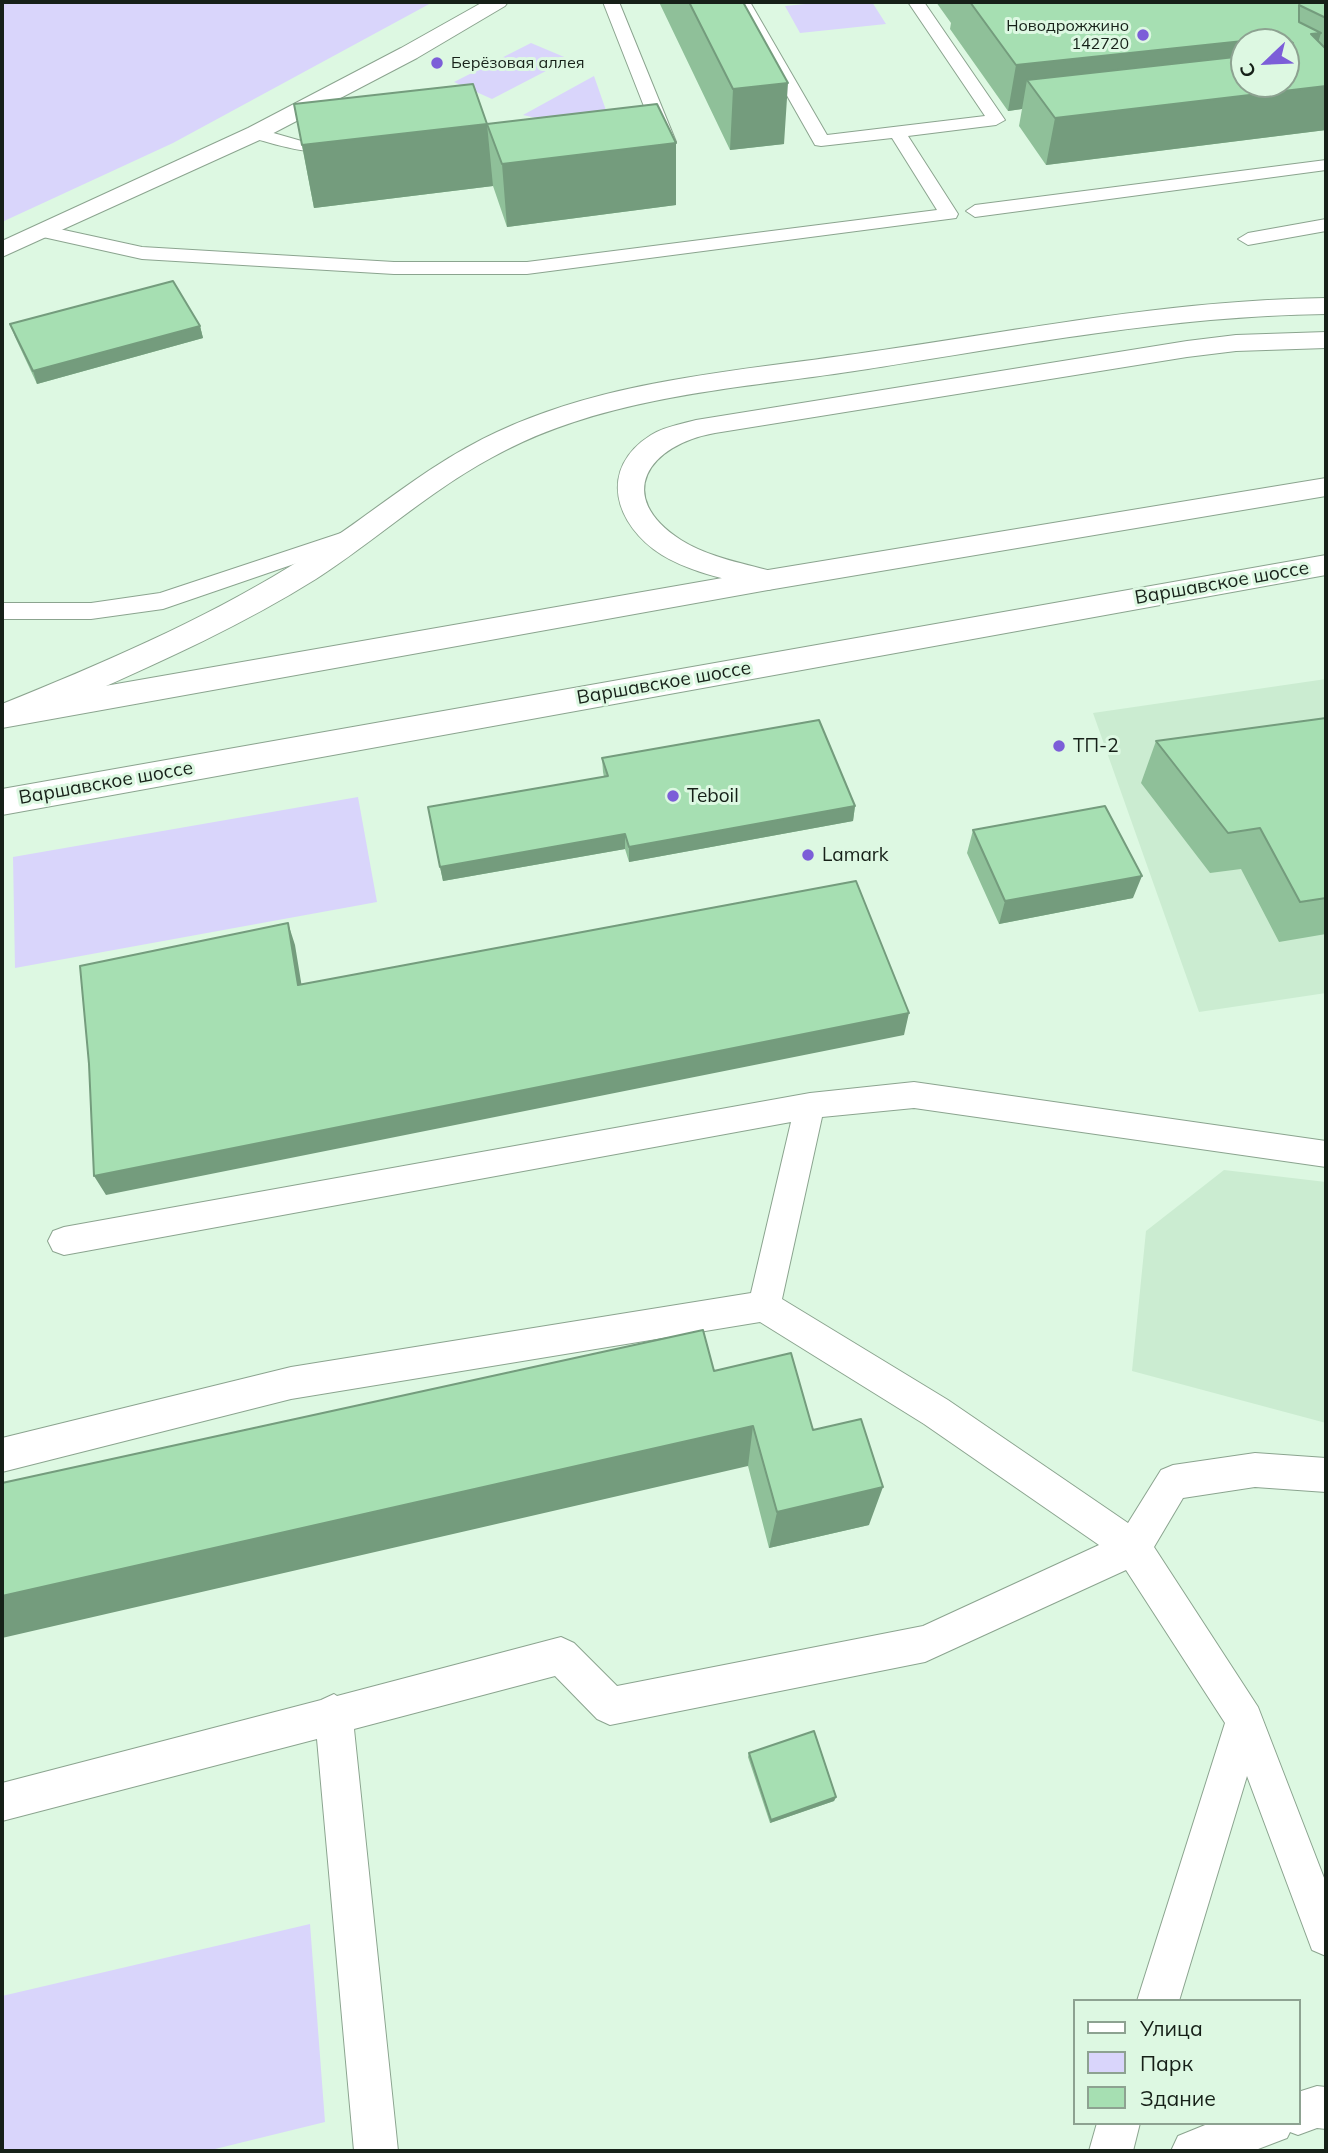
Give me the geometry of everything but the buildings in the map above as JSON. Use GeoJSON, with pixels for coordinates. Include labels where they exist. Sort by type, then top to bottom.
{"type":"FeatureCollection","features":[{"type":"Feature","properties":{"kind":"street"},"geometry":{"type":"LineString","coordinates":[[2,250],[256,133],[409,53],[498,2]]}},
{"type":"Feature","properties":{"kind":"street"},"geometry":{"type":"LineString","coordinates":[[4,716],[103,677],[275,589],[310,569],[456,465],[478,452],[547,421],[624,400],[1161,314],[1266,305],[1326,306]]}},
{"type":"Feature","properties":{"kind":"street"},"geometry":{"type":"LineString","coordinates":[[768,580],[705,562],[670,547],[652,533],[635,511],[630,484],[635,468],[646,453],[662,441],[702,427],[1187,349],[1237,343],[1326,340]]}},
{"type":"Feature","properties":{"kind":"street"},"geometry":{"type":"LineString","coordinates":[[4,716],[768,580],[1323,486]]}},
{"type":"Feature","properties":{"kind":"street","name":"Варшавское шоссе"},"geometry":{"type":"LineString","coordinates":[[2,802],[1316,568]]}},
{"type":"Feature","properties":{"kind":"lane"},"geometry":{"type":"LineString","coordinates":[[611,2],[668,146],[655,148]]}},
{"type":"Feature","properties":{"kind":"lane"},"geometry":{"type":"LineString","coordinates":[[742,2],[821,141],[1003,120],[916,2]]}},
{"type":"Feature","properties":{"kind":"lane"},"geometry":{"type":"LineString","coordinates":[[41,231],[142,253],[394,268],[527,268],[948,215],[897,132]]}},
{"type":"Feature","properties":{"kind":"lane"},"geometry":{"type":"LineString","coordinates":[[256,133],[304,147],[357,141]]}},
{"type":"Feature","properties":{"kind":"lane"},"geometry":{"type":"LineString","coordinates":[[975,211],[1326,165]]}},
{"type":"Feature","properties":{"kind":"lane"},"geometry":{"type":"LineString","coordinates":[[1248,239],[1326,225]]}},
{"type":"Feature","properties":{"kind":"lane"},"geometry":{"type":"LineString","coordinates":[[2,611],[91,611],[163,601],[357,535]]}},
{"type":"Feature","properties":{"kind":"lane"},"geometry":{"type":"LineString","coordinates":[[64,1241],[810,1106],[914,1095],[1326,1154]]}},
{"type":"Feature","properties":{"kind":"lane"},"geometry":{"type":"LineString","coordinates":[[764,1306],[810,1106]]}},
{"type":"Feature","properties":{"kind":"lane"},"geometry":{"type":"LineString","coordinates":[[2,1455],[291,1383],[764,1306],[936,1412],[1133,1548],[1245,1720],[1326,1936]]}},
{"type":"Feature","properties":{"kind":"lane"},"geometry":{"type":"LineString","coordinates":[[2,1802],[334,1713],[561,1656],[610,1706],[925,1644],[1133,1548],[1173,1482],[1255,1470],[1326,1475]]}},
{"type":"Feature","properties":{"kind":"lane"},"geometry":{"type":"LineString","coordinates":[[334,1713],[376,2151]]}},
{"type":"Feature","properties":{"kind":"lane"},"geometry":{"type":"LineString","coordinates":[[1159,1999],[1245,1720]]}},
{"type":"Feature","properties":{"kind":"lane"},"geometry":{"type":"LineString","coordinates":[[1300,2113],[1317,2107],[1326,2108]]}},
{"type":"Feature","properties":{"kind":"lane"},"geometry":{"type":"LineString","coordinates":[[1111,2151],[1118,2125]]}},
{"type":"Feature","properties":{"kind":"lane"},"geometry":{"type":"LineString","coordinates":[[1193,2151],[1266,2125]]}},
{"type":"Feature","properties":{"kind":"shaded area"},"geometry":{"type":"Polygon","coordinates":[[[1326,679],[1326,993],[1199,1012],[1093,713],[1326,679]]]}},
{"type":"Feature","properties":{"kind":"shaded area"},"geometry":{"type":"Polygon","coordinates":[[[1224,1170],[1326,1182],[1326,1423],[1132,1371],[1146,1231],[1224,1170]]]}},
{"type":"Feature","properties":{"kind":"green space"},"geometry":{"type":"Polygon","coordinates":[[[2,2],[433,2],[173,143],[2,222],[2,2]]]}},
{"type":"Feature","properties":{"kind":"green space"},"geometry":{"type":"Polygon","coordinates":[[[826,2],[872,2],[886,24],[800,33],[785,6],[826,2]]]}},
{"type":"Feature","properties":{"kind":"green space"},"geometry":{"type":"Polygon","coordinates":[[[531,43],[569,59],[492,99],[454,82],[531,43]]]}},
{"type":"Feature","properties":{"kind":"green space"},"geometry":{"type":"Polygon","coordinates":[[[594,76],[615,136],[523,115],[594,76]]]}},
{"type":"Feature","properties":{"kind":"green space"},"geometry":{"type":"Polygon","coordinates":[[[358,797],[377,902],[15,968],[13,857],[358,797]]]}},
{"type":"Feature","properties":{"kind":"green space"},"geometry":{"type":"Polygon","coordinates":[[[310,1924],[325,2122],[207,2151],[2,2151],[2,1996],[310,1924]]]}},
{"type":"Feature","properties":{"kind":"place","name":"Новодрожжино 142720"},"geometry":{"type":"Point","coordinates":[1143,35]}},
{"type":"Feature","properties":{"kind":"place","name":"Берёзовая аллея"},"geometry":{"type":"Point","coordinates":[437,63]}},
{"type":"Feature","properties":{"kind":"place","name":"ТП-2"},"geometry":{"type":"Point","coordinates":[1059,746]}},
{"type":"Feature","properties":{"kind":"place","name":"Teboil"},"geometry":{"type":"Point","coordinates":[673,796]}},
{"type":"Feature","properties":{"kind":"place","name":"Lamark"},"geometry":{"type":"Point","coordinates":[808,855]}}]}
